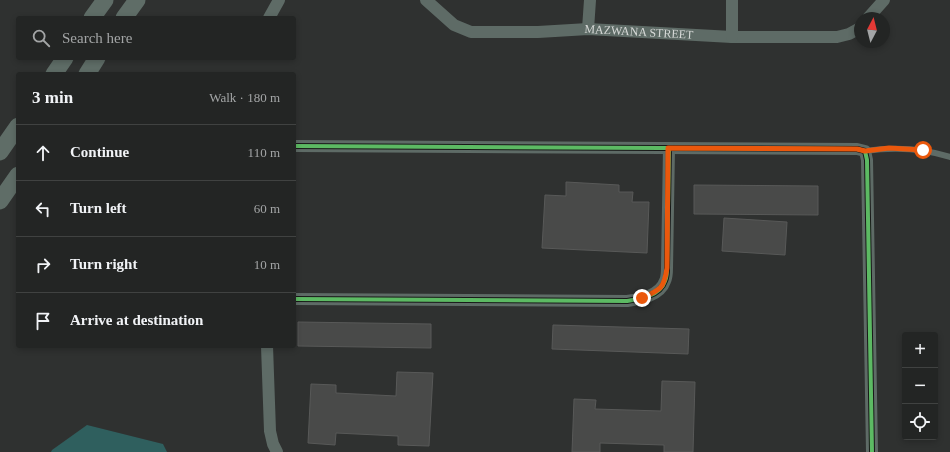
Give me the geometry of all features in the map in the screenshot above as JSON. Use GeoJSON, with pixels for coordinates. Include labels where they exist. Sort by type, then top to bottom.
{"type":"FeatureCollection","features":[{"type":"Feature","properties":{"kind":"street"},"geometry":{"type":"LineString","coordinates":[[93,16],[105,0]]}},
{"type":"Feature","properties":{"kind":"street"},"geometry":{"type":"LineString","coordinates":[[125,16],[137,0]]}},
{"type":"Feature","properties":{"kind":"street"},"geometry":{"type":"LineString","coordinates":[[270,16],[279,0]]}},
{"type":"Feature","properties":{"kind":"street","name":"MAZWANA STREET"},"geometry":{"type":"LineString","coordinates":[[426,0],[454,25],[471,32],[538,32],[588,29],[732,37],[837,37],[854,32]]}},
{"type":"Feature","properties":{"kind":"street"},"geometry":{"type":"LineString","coordinates":[[588,29],[590,0]]}},
{"type":"Feature","properties":{"kind":"street"},"geometry":{"type":"LineString","coordinates":[[732,0],[732,37]]}},
{"type":"Feature","properties":{"kind":"street"},"geometry":{"type":"LineString","coordinates":[[873,12],[884,0]]}},
{"type":"Feature","properties":{"kind":"street"},"geometry":{"type":"LineString","coordinates":[[55,72],[64,60]]}},
{"type":"Feature","properties":{"kind":"street"},"geometry":{"type":"LineString","coordinates":[[88,72],[96,60]]}},
{"type":"Feature","properties":{"kind":"street"},"geometry":{"type":"LineString","coordinates":[[0,152],[16,129]]}},
{"type":"Feature","properties":{"kind":"street"},"geometry":{"type":"LineString","coordinates":[[296,146],[857,149],[865,151],[867,160],[872,452]]}},
{"type":"Feature","properties":{"kind":"street"},"geometry":{"type":"LineString","coordinates":[[296,299],[627,301],[642,298],[656,292],[665,282],[667,268],[668,148]]}},
{"type":"Feature","properties":{"kind":"street"},"geometry":{"type":"LineString","coordinates":[[0,201],[16,178]]}},
{"type":"Feature","properties":{"kind":"street"},"geometry":{"type":"LineString","coordinates":[[267,348],[270,431],[273,444],[277,452]]}},
{"type":"Feature","properties":{"kind":"lane"},"geometry":{"type":"LineString","coordinates":[[865,151],[889,148],[923,150],[950,157]]}},
{"type":"Feature","properties":{"kind":"water"},"geometry":{"type":"Polygon","coordinates":[[[87,425],[163,444],[167,452],[51,452],[87,425]]]}},
{"type":"Feature","properties":{"kind":"building"},"geometry":{"type":"Polygon","coordinates":[[[566,182],[619,185],[619,192],[633,192],[632,202],[649,202],[647,253],[542,248],[545,195],[566,196],[566,182]]]}},
{"type":"Feature","properties":{"kind":"building"},"geometry":{"type":"Polygon","coordinates":[[[694,185],[818,186],[818,215],[694,214],[694,185]]]}},
{"type":"Feature","properties":{"kind":"building"},"geometry":{"type":"Polygon","coordinates":[[[724,218],[787,222],[785,255],[722,251],[724,218]]]}},
{"type":"Feature","properties":{"kind":"building"},"geometry":{"type":"Polygon","coordinates":[[[298,322],[431,324],[431,348],[298,346],[298,322]]]}},
{"type":"Feature","properties":{"kind":"building"},"geometry":{"type":"Polygon","coordinates":[[[553,325],[689,329],[688,354],[552,349],[553,325]]]}},
{"type":"Feature","properties":{"kind":"building"},"geometry":{"type":"Polygon","coordinates":[[[397,372],[433,373],[429,446],[398,445],[398,436],[336,433],[335,445],[308,443],[311,384],[336,385],[336,393],[396,396],[397,372]]]}},
{"type":"Feature","properties":{"kind":"building"},"geometry":{"type":"Polygon","coordinates":[[[662,381],[695,382],[693,452],[664,452],[664,445],[600,443],[600,452],[572,452],[574,399],[596,400],[595,409],[661,411],[662,381]]]}},
{"type":"Feature","properties":{"kind":"cycle path"},"geometry":{"type":"LineString","coordinates":[[296,146],[857,149],[865,151],[867,160],[872,452]]}},
{"type":"Feature","properties":{"kind":"cycle path"},"geometry":{"type":"LineString","coordinates":[[296,299],[627,301],[649,296],[659,290],[666,279],[667,274],[669,148]]}},
{"type":"Feature","properties":{"kind":"route"},"geometry":{"type":"LineString","coordinates":[[642,298],[656,292],[665,282],[667,268],[668,148],[857,149],[865,151],[889,148],[923,150]]}}]}
